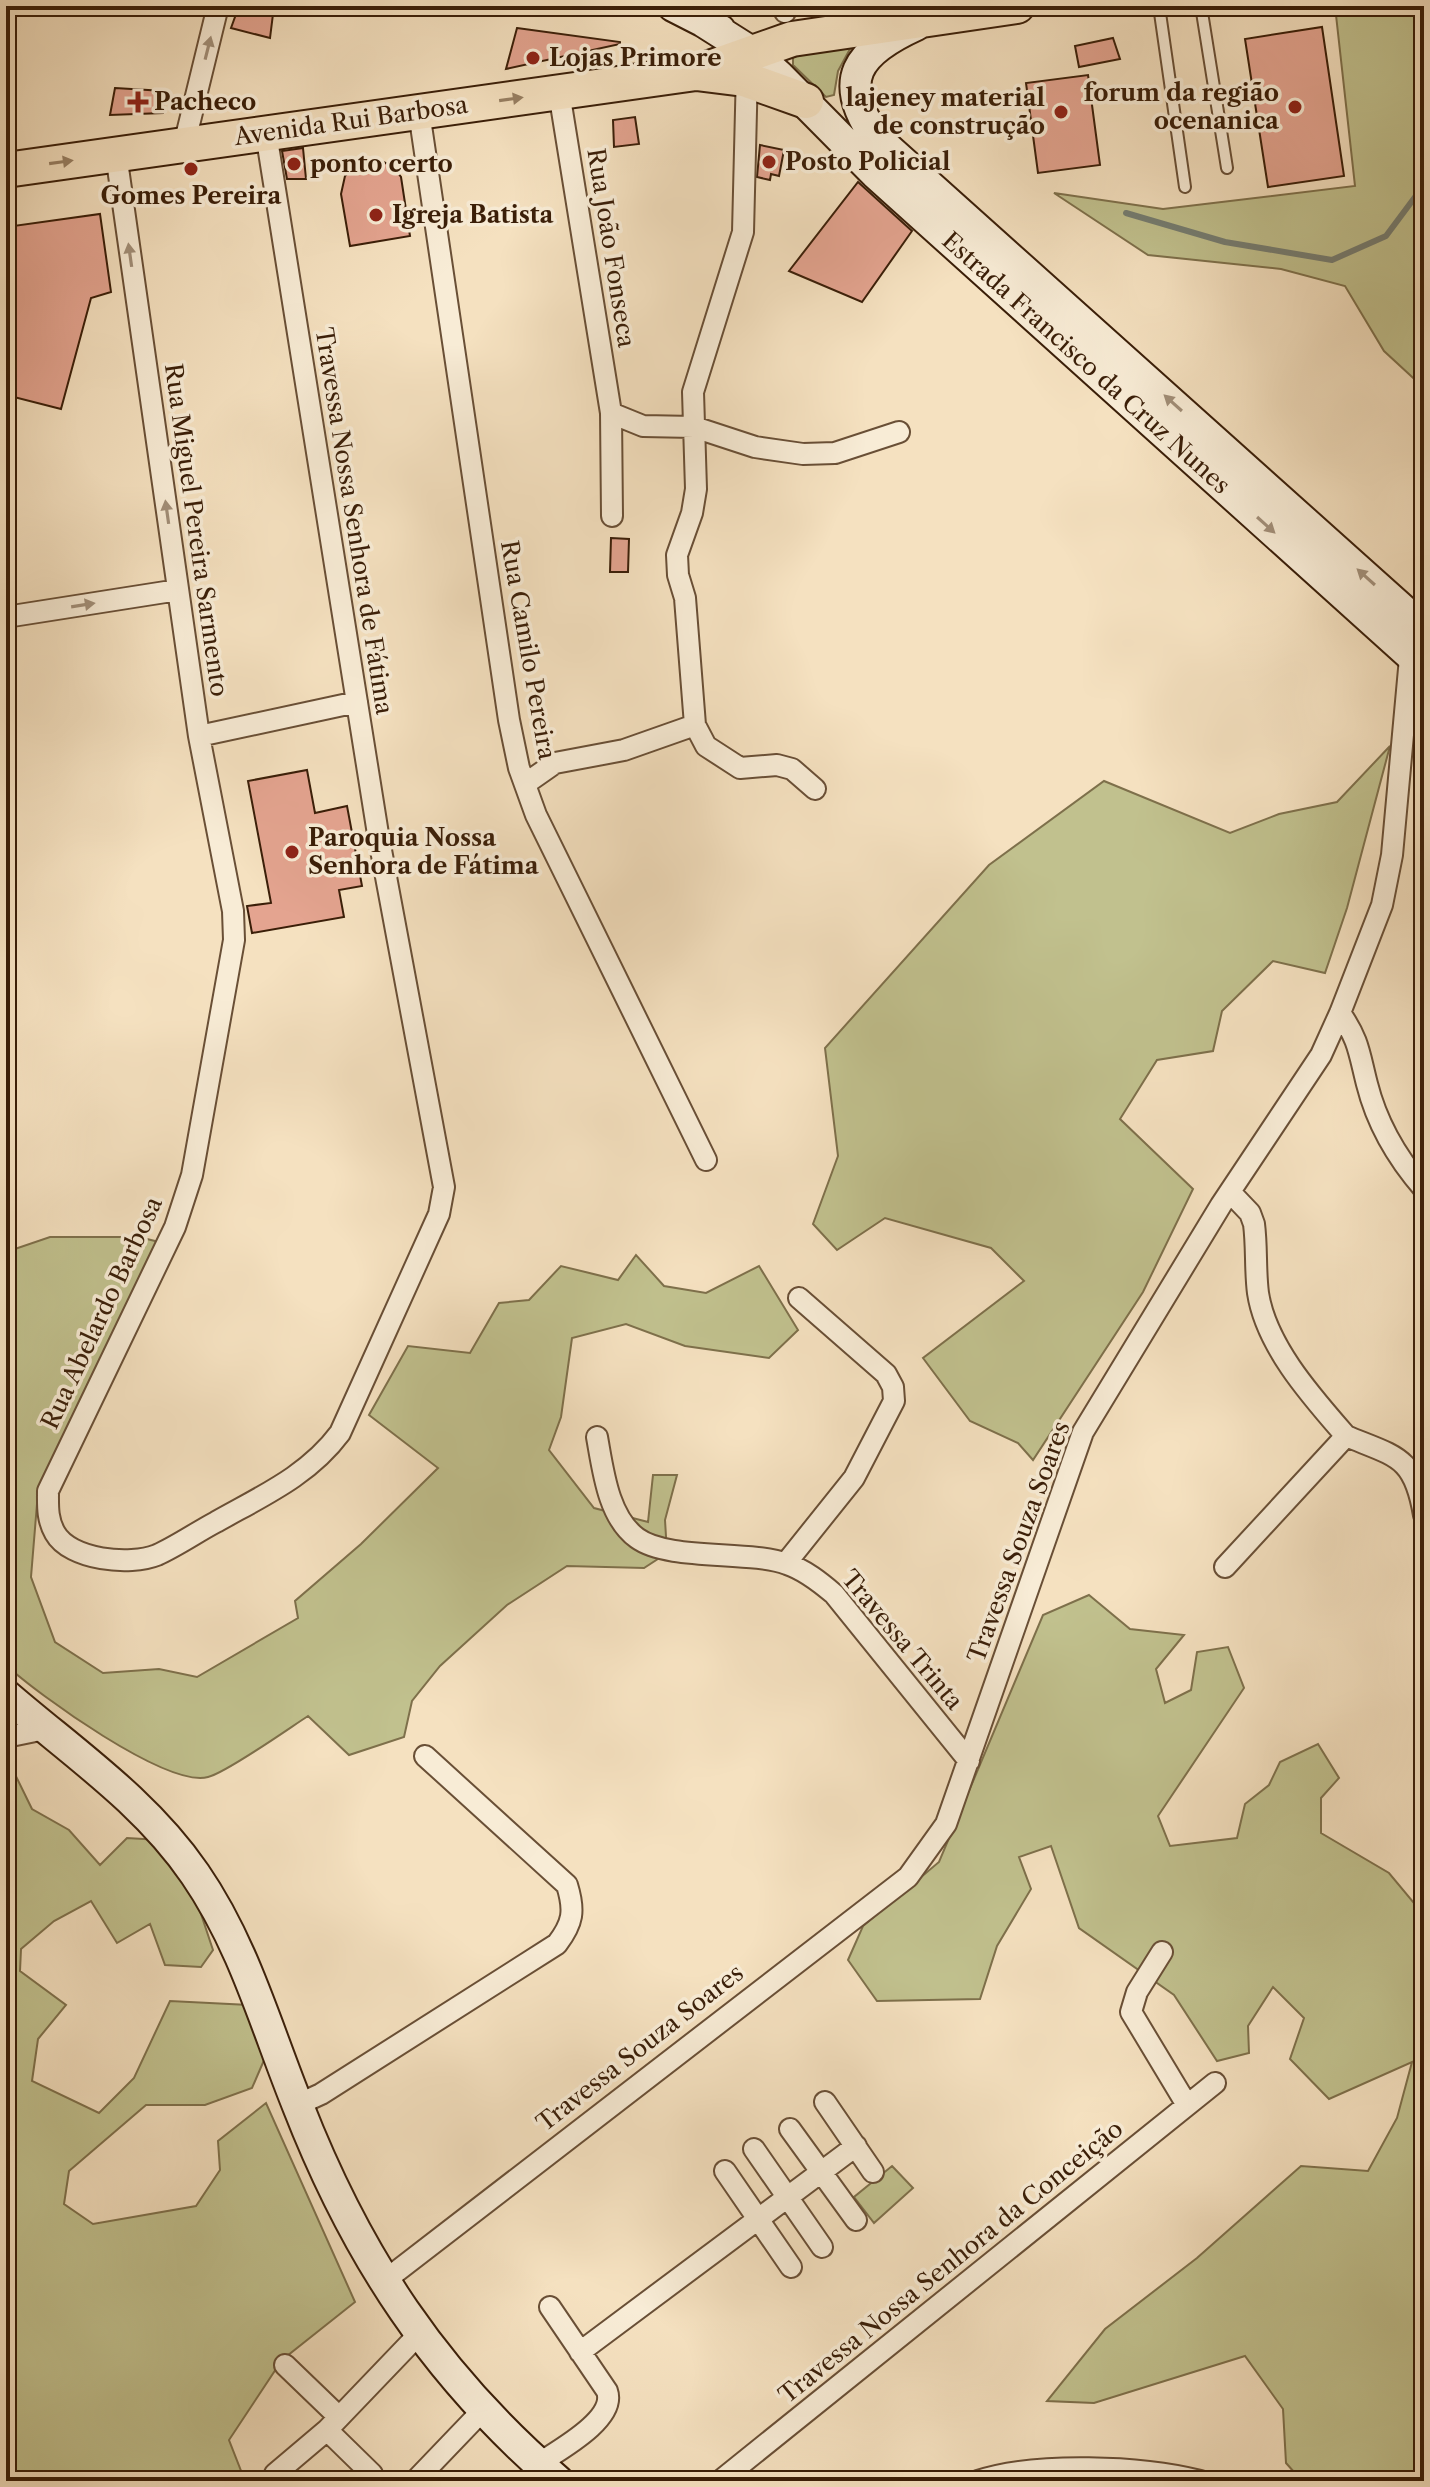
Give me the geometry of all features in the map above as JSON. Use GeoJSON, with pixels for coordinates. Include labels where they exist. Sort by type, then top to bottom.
{"type":"FeatureCollection","features":[{"type":"Feature","properties":{"kind":"main road"},"geometry":{"type":"LineString","coordinates":[[673,6],[738,36],[788,19]]}},
{"type":"Feature","properties":{"kind":"main road","name":"Avenida Rui Barbosa"},"geometry":{"type":"LineString","coordinates":[[6,170],[748,66],[788,19],[928,19],[1017,6]]}},
{"type":"Feature","properties":{"kind":"main road","name":"Estrada Francisco da Cruz Nunes"},"geometry":{"type":"LineString","coordinates":[[928,19],[884,39],[863,60],[857,75],[857,104],[877,139],[1418,643]]}},
{"type":"Feature","properties":{"kind":"main road"},"geometry":{"type":"LineString","coordinates":[[704,22],[748,66],[806,101]]}},
{"type":"Feature","properties":{"kind":"main road","name":"Estrada Francisco da Cruz Nunes"},"geometry":{"type":"LineString","coordinates":[[806,101],[875,173],[1418,643]]}},
{"type":"Feature","properties":{"kind":"main road"},"geometry":{"type":"LineString","coordinates":[[6,1695],[18,1731],[144,1811],[197,1876],[250,1973],[297,2105],[324,2170],[383,2282],[419,2334],[484,2409],[548,2472]]}},
{"type":"Feature","properties":{"kind":"street"},"geometry":{"type":"LineString","coordinates":[[184,145],[218,6]]}},
{"type":"Feature","properties":{"kind":"street"},"geometry":{"type":"LineString","coordinates":[[748,66],[743,232],[699,364],[693,392],[696,489],[692,513],[677,555],[685,598],[695,725],[706,746],[731,765],[750,769],[784,766],[815,789]]}},
{"type":"Feature","properties":{"kind":"street","name":"Rua João Fonseca"},"geometry":{"type":"LineString","coordinates":[[559,92],[611,413],[612,516]]}},
{"type":"Feature","properties":{"kind":"street","name":"Rua Camilo Pereira"},"geometry":{"type":"LineString","coordinates":[[419,112],[509,720],[525,784],[577,901],[706,1160]]}},
{"type":"Feature","properties":{"kind":"street","name":"Travessa Nossa Senhora de Fátima"},"geometry":{"type":"LineString","coordinates":[[266,133],[357,702],[395,917]]}},
{"type":"Feature","properties":{"kind":"street","name":"Rua Miguel Pereira Sarmento"},"geometry":{"type":"LineString","coordinates":[[116,154],[199,736],[233,911]]}},
{"type":"Feature","properties":{"kind":"street"},"geometry":{"type":"LineString","coordinates":[[611,413],[643,426],[694,427],[755,447],[803,454],[835,453],[899,432]]}},
{"type":"Feature","properties":{"kind":"street"},"geometry":{"type":"LineString","coordinates":[[6,617],[178,590]]}},
{"type":"Feature","properties":{"kind":"street","name":"Travessa Souza Soares"},"geometry":{"type":"LineString","coordinates":[[383,2282],[908,1877],[946,1824],[1083,1432],[1230,1192],[1321,1055],[1340,1013],[1382,905],[1392,855],[1418,643]]}},
{"type":"Feature","properties":{"kind":"street"},"geometry":{"type":"LineString","coordinates":[[199,736],[357,702]]}},
{"type":"Feature","properties":{"kind":"street"},"geometry":{"type":"LineString","coordinates":[[525,784],[555,763],[624,750],[695,725]]}},
{"type":"Feature","properties":{"kind":"street","name":"Rua Abelardo Barbosa"},"geometry":{"type":"LineString","coordinates":[[233,911],[231,970],[192,1175],[175,1227],[48,1491],[48,1515],[56,1536],[82,1553],[119,1562],[155,1556],[296,1478],[323,1456],[340,1433],[439,1214],[444,1187],[441,1159],[395,917]]}},
{"type":"Feature","properties":{"kind":"street"},"geometry":{"type":"LineString","coordinates":[[1340,1013],[1357,1037],[1367,1084],[1383,1130],[1402,1164],[1424,1189]]}},
{"type":"Feature","properties":{"kind":"street"},"geometry":{"type":"LineString","coordinates":[[1230,1192],[1250,1213],[1254,1224],[1258,1294],[1266,1322],[1289,1360],[1346,1436],[1410,1467],[1421,1493],[1424,1515]]}},
{"type":"Feature","properties":{"kind":"street"},"geometry":{"type":"LineString","coordinates":[[597,1437],[604,1479],[621,1522],[638,1539],[661,1547],[786,1563],[854,1478],[894,1401],[893,1387],[886,1374],[799,1298]]}},
{"type":"Feature","properties":{"kind":"street"},"geometry":{"type":"LineString","coordinates":[[1225,1567],[1346,1436]]}},
{"type":"Feature","properties":{"kind":"street","name":"Travessa Trinta"},"geometry":{"type":"LineString","coordinates":[[786,1563],[834,1594],[969,1761]]}},
{"type":"Feature","properties":{"kind":"street"},"geometry":{"type":"LineString","coordinates":[[297,2105],[321,2094],[557,1944],[571,1926],[574,1906],[567,1885],[425,1756]]}},
{"type":"Feature","properties":{"kind":"street"},"geometry":{"type":"LineString","coordinates":[[1162,1952],[1137,1992],[1131,2012],[1187,2105]]}},
{"type":"Feature","properties":{"kind":"street","name":"Travessa Nossa Senhora da Conceição"},"geometry":{"type":"LineString","coordinates":[[720,2481],[1215,2083]]}},
{"type":"Feature","properties":{"kind":"street"},"geometry":{"type":"LineString","coordinates":[[825,2102],[873,2172]]}},
{"type":"Feature","properties":{"kind":"street"},"geometry":{"type":"LineString","coordinates":[[790,2129],[856,2220]]}},
{"type":"Feature","properties":{"kind":"street"},"geometry":{"type":"LineString","coordinates":[[580,2352],[856,2146]]}},
{"type":"Feature","properties":{"kind":"street"},"geometry":{"type":"LineString","coordinates":[[754,2149],[822,2247]]}},
{"type":"Feature","properties":{"kind":"street"},"geometry":{"type":"LineString","coordinates":[[725,2171],[791,2267]]}},
{"type":"Feature","properties":{"kind":"street"},"geometry":{"type":"LineString","coordinates":[[548,2472],[607,2410],[607,2391],[550,2307]]}},
{"type":"Feature","properties":{"kind":"street"},"geometry":{"type":"LineString","coordinates":[[272,2481],[275,2474],[333,2423],[419,2334]]}},
{"type":"Feature","properties":{"kind":"street"},"geometry":{"type":"LineString","coordinates":[[285,2365],[372,2474]]}},
{"type":"Feature","properties":{"kind":"street"},"geometry":{"type":"LineString","coordinates":[[415,2481],[484,2409]]}},
{"type":"Feature","properties":{"kind":"street"},"geometry":{"type":"LineString","coordinates":[[978,2481],[1001,2473],[1039,2469],[1114,2471],[1200,2481]]}},
{"type":"Feature","properties":{"kind":"lane"},"geometry":{"type":"LineString","coordinates":[[1159,6],[1185,187]]}},
{"type":"Feature","properties":{"kind":"lane"},"geometry":{"type":"LineString","coordinates":[[1201,6],[1227,168]]}},
{"type":"Feature","properties":{"kind":"green space"},"geometry":{"type":"Polygon","coordinates":[[[1335,6],[1424,6],[1424,388],[1384,351],[1345,286],[1281,269],[1148,255],[1054,193],[1163,209],[1355,186],[1335,6]]]}},
{"type":"Feature","properties":{"kind":"green space"},"geometry":{"type":"Polygon","coordinates":[[[844,46],[850,49],[838,71],[834,95],[826,97],[793,65],[793,57],[844,46]]]}},
{"type":"Feature","properties":{"kind":"green space"},"geometry":{"type":"Polygon","coordinates":[[[1390,746],[1347,908],[1325,973],[1273,961],[1222,1011],[1213,1051],[1157,1060],[1120,1119],[1193,1189],[1143,1292],[1033,1460],[1018,1443],[970,1421],[923,1358],[1024,1281],[991,1248],[885,1218],[837,1250],[813,1224],[838,1156],[825,1048],[989,865],[1104,781],[1230,833],[1279,814],[1337,802],[1390,746]]]}},
{"type":"Feature","properties":{"kind":"green space"},"geometry":{"type":"Polygon","coordinates":[[[50,1237],[139,1237],[159,1242],[37,1504],[31,1577],[55,1642],[103,1673],[159,1669],[197,1677],[298,1618],[295,1601],[361,1544],[438,1468],[369,1415],[408,1346],[470,1353],[499,1303],[529,1300],[561,1266],[618,1280],[636,1255],[664,1286],[706,1293],[759,1266],[798,1330],[769,1358],[685,1346],[626,1324],[572,1338],[561,1417],[549,1450],[594,1508],[648,1522],[653,1475],[677,1475],[665,1520],[667,1553],[644,1568],[567,1566],[507,1605],[440,1666],[412,1701],[404,1737],[349,1755],[308,1716],[217,1774],[189,1777],[134,1754],[103,1736],[6,1665],[6,1252],[50,1237]]]}},
{"type":"Feature","properties":{"kind":"green space"},"geometry":{"type":"Polygon","coordinates":[[[1089,1595],[1130,1629],[1184,1635],[1156,1669],[1165,1703],[1191,1690],[1197,1652],[1228,1647],[1244,1688],[1158,1816],[1170,1846],[1237,1838],[1245,1804],[1269,1785],[1280,1762],[1318,1744],[1339,1778],[1321,1798],[1321,1833],[1389,1873],[1424,1915],[1424,2481],[1302,2481],[1286,2463],[1283,2409],[1245,2356],[1094,2403],[1047,2401],[1105,2329],[1197,2258],[1301,2166],[1368,2171],[1397,2118],[1412,2062],[1329,2099],[1290,2059],[1304,2018],[1273,1987],[1248,2026],[1249,2053],[1217,2061],[1174,1995],[1079,1928],[1051,1846],[1019,1857],[1031,1889],[997,1946],[980,1999],[877,2001],[848,1960],[863,1926],[939,1862],[1043,1615],[1089,1595]]]}},
{"type":"Feature","properties":{"kind":"green space"},"geometry":{"type":"Polygon","coordinates":[[[9,1762],[32,1809],[69,1830],[100,1865],[127,1838],[160,1840],[191,1884],[213,1950],[201,1967],[165,1965],[150,1924],[117,1943],[91,1901],[54,1921],[21,1949],[20,1971],[66,2005],[38,2039],[32,2081],[99,2113],[134,2078],[170,2001],[249,2005],[265,2058],[252,2088],[205,2105],[146,2105],[69,2171],[64,2204],[93,2224],[196,2206],[220,2170],[218,2141],[266,2103],[355,2302],[282,2360],[229,2440],[245,2481],[6,2481],[6,1763],[9,1762]]]}},
{"type":"Feature","properties":{"kind":"green space"},"geometry":{"type":"Polygon","coordinates":[[[892,2166],[913,2188],[874,2223],[854,2197],[892,2166]]]}},
{"type":"Feature","properties":{"kind":"building"},"geometry":{"type":"Polygon","coordinates":[[[239,6],[274,6],[270,38],[231,28],[239,6]]]}},
{"type":"Feature","properties":{"kind":"building","name":"forum da região ocenanica"},"geometry":{"type":"Polygon","coordinates":[[[1322,27],[1344,176],[1268,187],[1245,39],[1322,27]]]}},
{"type":"Feature","properties":{"kind":"building","name":"Lojas Primore"},"geometry":{"type":"Polygon","coordinates":[[[517,28],[620,42],[620,44],[506,69],[517,28]]]}},
{"type":"Feature","properties":{"kind":"building"},"geometry":{"type":"Polygon","coordinates":[[[1113,38],[1120,59],[1079,67],[1075,46],[1113,38]]]}},
{"type":"Feature","properties":{"kind":"building","name":"lajeney material de construção"},"geometry":{"type":"Polygon","coordinates":[[[1088,75],[1100,165],[1038,173],[1026,83],[1088,75]]]}},
{"type":"Feature","properties":{"kind":"building","name":"Pacheco"},"geometry":{"type":"Polygon","coordinates":[[[115,88],[164,91],[163,113],[110,115],[115,88]]]}},
{"type":"Feature","properties":{"kind":"building"},"geometry":{"type":"Polygon","coordinates":[[[635,117],[639,144],[614,147],[613,120],[635,117]]]}},
{"type":"Feature","properties":{"kind":"building","name":"Posto Policial"},"geometry":{"type":"Polygon","coordinates":[[[760,145],[784,150],[779,176],[771,174],[770,180],[757,177],[760,145]]]}},
{"type":"Feature","properties":{"kind":"building","name":"ponto certo"},"geometry":{"type":"Polygon","coordinates":[[[303,148],[306,179],[287,179],[282,151],[303,148]]]}},
{"type":"Feature","properties":{"kind":"building","name":"Igreja Batista"},"geometry":{"type":"Polygon","coordinates":[[[380,160],[393,167],[401,177],[410,236],[350,246],[341,194],[345,176],[356,165],[380,160]]]}},
{"type":"Feature","properties":{"kind":"building"},"geometry":{"type":"Polygon","coordinates":[[[858,182],[912,231],[862,302],[789,271],[858,182]]]}},
{"type":"Feature","properties":{"kind":"building"},"geometry":{"type":"Polygon","coordinates":[[[100,214],[111,292],[91,298],[61,409],[6,395],[6,227],[100,214]]]}},
{"type":"Feature","properties":{"kind":"building"},"geometry":{"type":"Polygon","coordinates":[[[611,538],[629,539],[628,572],[610,572],[611,538]]]}},
{"type":"Feature","properties":{"kind":"building"},"geometry":{"type":"Polygon","coordinates":[[[307,770],[315,813],[347,806],[362,886],[339,890],[344,917],[252,933],[247,906],[271,903],[248,781],[307,770]]]}},
{"type":"Feature","properties":{"kind":"waterway"},"geometry":{"type":"LineString","coordinates":[[1126,213],[1225,242],[1332,260],[1386,236],[1424,185]]}},
{"type":"Feature","properties":{"kind":"place","name":"Lojas Primore"},"geometry":{"type":"Point","coordinates":[533,58]}},
{"type":"Feature","properties":{"kind":"place","name":"Pacheco"},"geometry":{"type":"Point","coordinates":[138,102]}},
{"type":"Feature","properties":{"kind":"place","name":"forum da região ocenanica"},"geometry":{"type":"Point","coordinates":[1295,107]}},
{"type":"Feature","properties":{"kind":"place","name":"lajeney material de construção"},"geometry":{"type":"Point","coordinates":[1061,112]}},
{"type":"Feature","properties":{"kind":"place","name":"Posto Policial"},"geometry":{"type":"Point","coordinates":[769,162]}},
{"type":"Feature","properties":{"kind":"place","name":"ponto certo"},"geometry":{"type":"Point","coordinates":[294,164]}},
{"type":"Feature","properties":{"kind":"place","name":"Gomes Pereira"},"geometry":{"type":"Point","coordinates":[191,169]}},
{"type":"Feature","properties":{"kind":"place","name":"Igreja Batista"},"geometry":{"type":"Point","coordinates":[376,215]}},
{"type":"Feature","properties":{"kind":"place","name":"Paroquia Nossa Senhora de Fátima"},"geometry":{"type":"Point","coordinates":[292,852]}}]}
